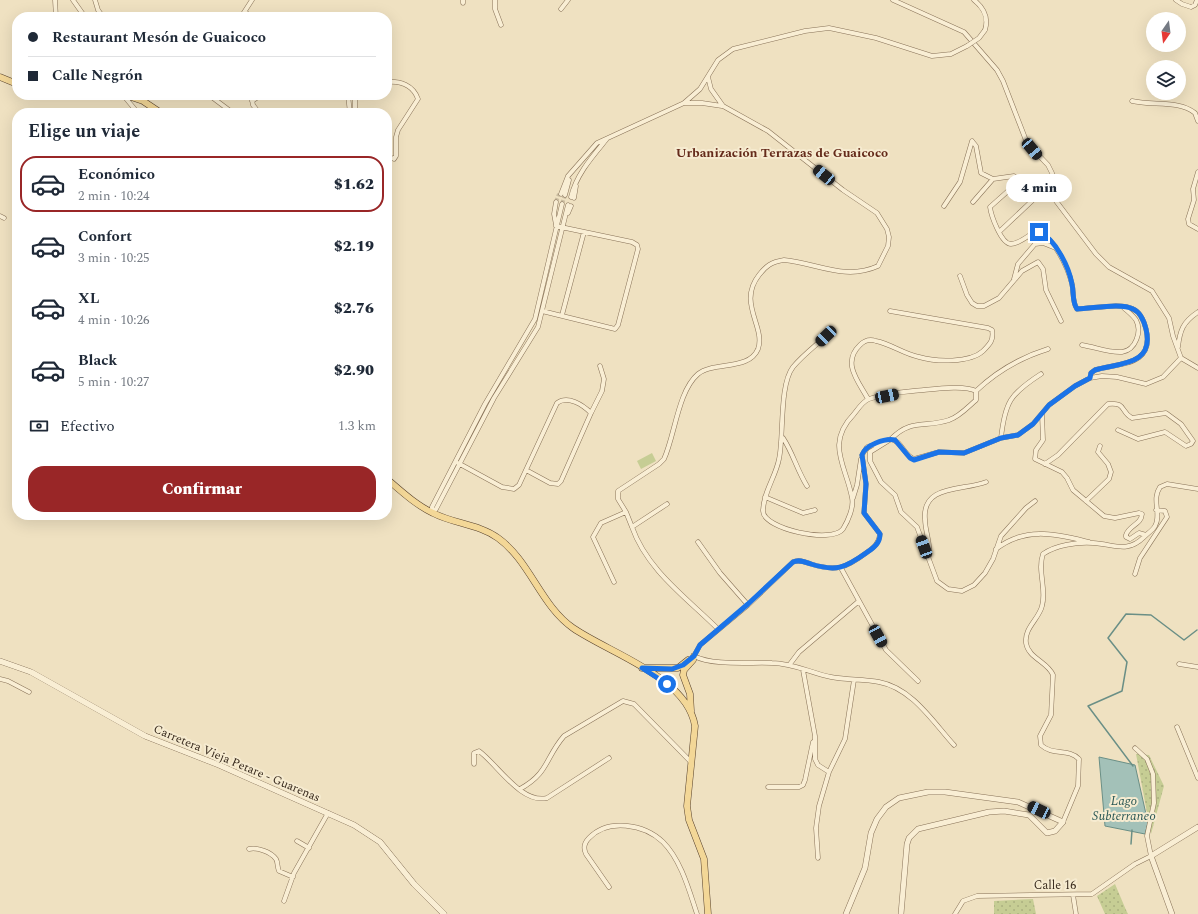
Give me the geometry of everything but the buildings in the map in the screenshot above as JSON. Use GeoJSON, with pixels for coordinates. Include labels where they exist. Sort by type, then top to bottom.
{"type":"FeatureCollection","features":[{"type":"Feature","properties":{"kind":"main road"},"geometry":{"type":"LineString","coordinates":[[0,77],[12,82]]}},
{"type":"Feature","properties":{"kind":"main road"},"geometry":{"type":"LineString","coordinates":[[141,100],[154,108]]}},
{"type":"Feature","properties":{"kind":"main road"},"geometry":{"type":"LineString","coordinates":[[392,482],[432,513],[477,527],[498,537],[515,554],[564,621],[586,636],[642,668],[678,693],[691,713]]}},
{"type":"Feature","properties":{"kind":"main road"},"geometry":{"type":"LineString","coordinates":[[642,668],[678,668],[694,656]]}},
{"type":"Feature","properties":{"kind":"main road"},"geometry":{"type":"LineString","coordinates":[[694,656],[683,674],[690,694],[691,713],[695,726],[687,806],[689,820],[704,859],[708,914]]}},
{"type":"Feature","properties":{"kind":"main road","name":"Carretera Vieja Petare - Guarenas"},"geometry":{"type":"LineString","coordinates":[[0,662],[36,674],[145,736],[219,765],[354,825],[377,840],[414,884],[444,914]]}},
{"type":"Feature","properties":{"kind":"street"},"geometry":{"type":"LineString","coordinates":[[55,0],[56,12]]}},
{"type":"Feature","properties":{"kind":"street"},"geometry":{"type":"LineString","coordinates":[[73,0],[81,12]]}},
{"type":"Feature","properties":{"kind":"street"},"geometry":{"type":"LineString","coordinates":[[95,0],[99,12]]}},
{"type":"Feature","properties":{"kind":"street"},"geometry":{"type":"LineString","coordinates":[[245,11],[252,0]]}},
{"type":"Feature","properties":{"kind":"street"},"geometry":{"type":"LineString","coordinates":[[495,0],[495,9],[501,25]]}},
{"type":"Feature","properties":{"kind":"street"},"geometry":{"type":"LineString","coordinates":[[561,9],[568,0]]}},
{"type":"Feature","properties":{"kind":"street"},"geometry":{"type":"LineString","coordinates":[[893,0],[964,32],[980,49],[1003,80],[1027,143],[1048,166],[1053,176],[1053,192],[1056,201],[1096,254],[1109,267],[1152,291],[1169,318],[1177,350],[1182,358],[1198,368]]}},
{"type":"Feature","properties":{"kind":"street"},"geometry":{"type":"LineString","coordinates":[[562,194],[571,174],[592,148],[608,138],[684,103],[700,89],[718,60],[733,49],[824,28],[838,29],[871,37],[932,56],[951,54],[979,38],[985,30],[986,14],[974,0]]}},
{"type":"Feature","properties":{"kind":"street"},"geometry":{"type":"LineString","coordinates":[[1176,0],[1191,7],[1195,5],[1197,0]]}},
{"type":"Feature","properties":{"kind":"street"},"geometry":{"type":"LineString","coordinates":[[708,78],[711,89],[723,106]]}},
{"type":"Feature","properties":{"kind":"street"},"geometry":{"type":"LineString","coordinates":[[392,82],[406,85],[415,91],[418,98],[398,130],[396,137],[396,156],[394,159],[392,158]]}},
{"type":"Feature","properties":{"kind":"street"},"geometry":{"type":"LineString","coordinates":[[128,100],[134,108]]}},
{"type":"Feature","properties":{"kind":"street"},"geometry":{"type":"LineString","coordinates":[[216,100],[226,108]]}},
{"type":"Feature","properties":{"kind":"street"},"geometry":{"type":"LineString","coordinates":[[252,101],[256,108]]}},
{"type":"Feature","properties":{"kind":"street"},"geometry":{"type":"LineString","coordinates":[[1132,101],[1144,104],[1180,105],[1195,113],[1198,121]]}},
{"type":"Feature","properties":{"kind":"street"},"geometry":{"type":"LineString","coordinates":[[684,103],[702,103],[723,106],[768,132],[843,190],[877,213],[887,229],[888,246],[878,266],[861,272],[848,273],[784,260],[774,262],[763,268],[756,278],[751,291],[751,311],[759,345],[756,354],[740,362],[707,369],[694,379],[685,394],[664,459],[659,464],[618,491],[618,499],[626,512],[646,555],[659,572],[718,629]]}},
{"type":"Feature","properties":{"kind":"street"},"geometry":{"type":"LineString","coordinates":[[572,197],[577,181],[588,162],[608,138]]}},
{"type":"Feature","properties":{"kind":"street"},"geometry":{"type":"LineString","coordinates":[[944,206],[960,182],[972,141],[976,146],[981,173],[993,178],[1014,176],[1017,180],[1016,183],[991,206],[990,209],[999,232],[1005,242],[1009,244],[1016,242],[1036,231],[1039,232],[1056,248],[1065,261],[1073,285],[1074,305],[1077,309],[1123,306],[1133,308],[1143,322],[1147,343],[1143,353],[1133,362],[1095,370],[1091,373],[1090,378]]}},
{"type":"Feature","properties":{"kind":"street"},"geometry":{"type":"LineString","coordinates":[[1198,172],[1193,189],[1194,200],[1188,219],[1189,224],[1198,229]]}},
{"type":"Feature","properties":{"kind":"street"},"geometry":{"type":"LineString","coordinates":[[973,202],[993,178]]}},
{"type":"Feature","properties":{"kind":"street"},"geometry":{"type":"LineString","coordinates":[[999,232],[1034,199],[1053,192]]}},
{"type":"Feature","properties":{"kind":"street"},"geometry":{"type":"LineString","coordinates":[[432,513],[432,507],[454,460],[503,372],[531,327],[537,310],[558,220],[556,213],[559,203],[554,214],[556,226]]}},
{"type":"Feature","properties":{"kind":"street"},"geometry":{"type":"LineString","coordinates":[[432,513],[436,509],[494,398],[536,331],[543,312],[562,227],[570,206]]}},
{"type":"Feature","properties":{"kind":"street"},"geometry":{"type":"LineString","coordinates":[[537,310],[614,329],[618,325],[638,250],[637,245],[632,242],[556,226]]}},
{"type":"Feature","properties":{"kind":"street"},"geometry":{"type":"LineString","coordinates":[[562,316],[584,232]]}},
{"type":"Feature","properties":{"kind":"street"},"geometry":{"type":"LineString","coordinates":[[960,276],[967,295],[972,303],[977,306],[990,304],[999,298],[1010,286],[1014,279],[1018,264],[1035,244],[1043,243],[1056,248]]}},
{"type":"Feature","properties":{"kind":"street"},"geometry":{"type":"LineString","coordinates":[[1014,279],[1022,271],[1034,263],[1038,262],[1042,265],[1046,290],[1061,321]]}},
{"type":"Feature","properties":{"kind":"street"},"geometry":{"type":"LineString","coordinates":[[1082,345],[1122,352],[1133,346],[1138,334],[1138,327],[1136,320],[1123,306]]}},
{"type":"Feature","properties":{"kind":"street"},"geometry":{"type":"LineString","coordinates":[[868,399],[855,377],[851,364],[855,351],[863,342],[876,340],[919,358],[961,360],[973,358],[980,354],[991,342],[993,335],[992,330],[988,328],[890,311]]}},
{"type":"Feature","properties":{"kind":"street"},"geometry":{"type":"LineString","coordinates":[[1177,350],[1182,326],[1188,318],[1198,312]]}},
{"type":"Feature","properties":{"kind":"street"},"geometry":{"type":"LineString","coordinates":[[826,336],[791,370],[784,403],[781,427],[783,438],[779,461],[766,496],[763,512],[768,520],[792,531],[828,536],[835,535],[841,531],[847,521],[857,485],[862,455],[867,447],[891,439]]}},
{"type":"Feature","properties":{"kind":"street"},"geometry":{"type":"LineString","coordinates":[[1035,501],[1026,508],[1001,536],[993,559],[985,573],[974,586],[962,591],[955,591],[941,586],[937,581],[917,527],[902,512],[895,495],[882,482],[870,461],[870,452],[910,425],[948,421],[956,417],[976,400],[976,391],[991,376],[1033,354],[1048,349]]}},
{"type":"Feature","properties":{"kind":"street"},"geometry":{"type":"LineString","coordinates":[[891,439],[899,444],[910,458],[914,460],[939,452],[964,453],[1001,438],[1018,435],[1033,424],[1049,405],[1075,386],[1090,378],[1102,376],[1117,377],[1146,384],[1163,377],[1182,358]]}},
{"type":"Feature","properties":{"kind":"street"},"geometry":{"type":"LineString","coordinates":[[1188,363],[1198,363]]}},
{"type":"Feature","properties":{"kind":"street"},"geometry":{"type":"LineString","coordinates":[[526,470],[550,483],[558,484],[561,482],[604,384],[600,366]]}},
{"type":"Feature","properties":{"kind":"street"},"geometry":{"type":"LineString","coordinates":[[1001,438],[1007,406],[1013,395],[1041,374]]}},
{"type":"Feature","properties":{"kind":"street"},"geometry":{"type":"LineString","coordinates":[[853,498],[840,454],[838,440],[842,428],[868,399],[907,391],[962,388],[976,391]]}},
{"type":"Feature","properties":{"kind":"street"},"geometry":{"type":"LineString","coordinates":[[454,460],[508,489],[514,489],[520,485],[557,403],[564,400],[578,403],[591,413]]}},
{"type":"Feature","properties":{"kind":"street"},"geometry":{"type":"LineString","coordinates":[[1046,464],[1058,455],[1108,404],[1116,403],[1122,406],[1132,418],[1166,413],[1181,424],[1193,441],[1191,444],[1186,446],[1165,432],[1138,439],[1118,430]]}},
{"type":"Feature","properties":{"kind":"street"},"geometry":{"type":"LineString","coordinates":[[1042,414],[1043,440],[1036,450],[1035,459],[1062,472],[1073,490],[1109,518],[1139,513],[1142,514],[1138,523],[1130,528],[1126,537],[1130,539],[1139,533],[1146,535]]}},
{"type":"Feature","properties":{"kind":"street"},"geometry":{"type":"LineString","coordinates":[[783,438],[791,450],[797,469],[806,486]]}},
{"type":"Feature","properties":{"kind":"street"},"geometry":{"type":"LineString","coordinates":[[1086,501],[1109,479],[1111,472],[1108,464],[1098,452],[1100,446]]}},
{"type":"Feature","properties":{"kind":"street"},"geometry":{"type":"LineString","coordinates":[[862,455],[866,484],[864,513],[877,528],[880,534],[880,540],[877,545],[854,562],[841,568],[826,568],[800,561],[793,562],[748,604],[700,645],[694,656],[713,661],[790,664],[803,670],[831,677],[879,682],[900,689],[913,699],[954,745]]}},
{"type":"Feature","properties":{"kind":"street"},"geometry":{"type":"LineString","coordinates":[[928,556],[930,548],[924,516],[928,500],[935,494],[948,489],[975,487],[986,482]]}},
{"type":"Feature","properties":{"kind":"street"},"geometry":{"type":"LineString","coordinates":[[996,549],[1006,541],[1022,535],[1049,533],[1093,543],[1129,547],[1139,542],[1155,526],[1158,518],[1156,510],[1157,492],[1160,488],[1167,484],[1198,489]]}},
{"type":"Feature","properties":{"kind":"street"},"geometry":{"type":"LineString","coordinates":[[766,496],[803,513],[815,510]]}},
{"type":"Feature","properties":{"kind":"street"},"geometry":{"type":"LineString","coordinates":[[632,527],[667,504]]}},
{"type":"Feature","properties":{"kind":"street"},"geometry":{"type":"LineString","coordinates":[[1135,574],[1140,558],[1167,516],[1165,511],[1156,510]]}},
{"type":"Feature","properties":{"kind":"street"},"geometry":{"type":"LineString","coordinates":[[614,582],[593,537],[601,523],[626,512]]}},
{"type":"Feature","properties":{"kind":"street"},"geometry":{"type":"LineString","coordinates":[[698,542],[720,573],[748,604]]}},
{"type":"Feature","properties":{"kind":"street"},"geometry":{"type":"LineString","coordinates":[[901,914],[907,844],[909,838],[918,829],[989,812],[1004,811],[1029,815],[1047,833],[1055,831],[1063,822],[1078,786],[1079,759],[1070,752],[1054,753],[1041,745],[1040,736],[1051,715],[1054,675],[1051,670],[1029,651],[1026,643],[1027,636],[1042,606],[1044,596],[1041,560],[1043,554],[1054,547],[1093,543]]}},
{"type":"Feature","properties":{"kind":"street"},"geometry":{"type":"LineString","coordinates":[[841,568],[886,650],[918,681]]}},
{"type":"Feature","properties":{"kind":"street"},"geometry":{"type":"LineString","coordinates":[[790,664],[798,652],[859,601]]}},
{"type":"Feature","properties":{"kind":"street"},"geometry":{"type":"LineString","coordinates":[[1179,664],[1198,667]]}},
{"type":"Feature","properties":{"kind":"street"},"geometry":{"type":"LineString","coordinates":[[803,670],[814,734],[815,759],[818,765],[829,772]]}},
{"type":"Feature","properties":{"kind":"street"},"geometry":{"type":"LineString","coordinates":[[0,679],[8,681],[29,692]]}},
{"type":"Feature","properties":{"kind":"street"},"geometry":{"type":"LineString","coordinates":[[818,858],[816,828],[819,806],[829,772],[846,740],[854,680]]}},
{"type":"Feature","properties":{"kind":"street"},"geometry":{"type":"LineString","coordinates":[[520,789],[530,784],[546,768],[558,743],[564,736],[623,701],[634,704],[691,762]]}},
{"type":"Feature","properties":{"kind":"street"},"geometry":{"type":"LineString","coordinates":[[1177,727],[1198,778]]}},
{"type":"Feature","properties":{"kind":"street"},"geometry":{"type":"LineString","coordinates":[[768,787],[803,786],[806,780],[814,734]]}},
{"type":"Feature","properties":{"kind":"street"},"geometry":{"type":"LineString","coordinates":[[1135,748],[1147,759],[1153,774],[1154,803],[1147,836],[1151,856],[1172,914]]}},
{"type":"Feature","properties":{"kind":"street"},"geometry":{"type":"LineString","coordinates":[[474,764],[474,753],[479,751],[520,789],[534,798],[547,798],[609,758]]}},
{"type":"Feature","properties":{"kind":"street"},"geometry":{"type":"LineString","coordinates":[[846,914],[865,868],[871,833],[877,819],[886,807],[899,798],[928,792],[944,792],[1011,801],[1028,805],[1063,822]]}},
{"type":"Feature","properties":{"kind":"street"},"geometry":{"type":"LineString","coordinates":[[284,901],[293,877],[328,813]]}},
{"type":"Feature","properties":{"kind":"street"},"geometry":{"type":"LineString","coordinates":[[609,887],[586,854],[584,850],[585,843],[596,831],[606,827],[617,825],[633,827],[656,837],[669,848],[684,878],[697,914]]}},
{"type":"Feature","properties":{"kind":"street"},"geometry":{"type":"LineString","coordinates":[[1151,856],[1198,827]]}},
{"type":"Feature","properties":{"kind":"street"},"geometry":{"type":"LineString","coordinates":[[297,841],[309,848]]}},
{"type":"Feature","properties":{"kind":"street"},"geometry":{"type":"LineString","coordinates":[[249,849],[262,850],[272,856],[276,859],[279,871],[293,877]]}},
{"type":"Feature","properties":{"kind":"street","name":"Calle 16"},"geometry":{"type":"LineString","coordinates":[[955,914],[963,901],[977,896],[1092,894],[1135,864],[1151,856]]}},
{"type":"Feature","properties":{"kind":"street"},"geometry":{"type":"LineString","coordinates":[[1073,895],[1076,914]]}},
{"type":"Feature","properties":{"kind":"green space"},"geometry":{"type":"Polygon","coordinates":[[[652,453],[656,461],[641,469],[637,461],[652,453]]]}},
{"type":"Feature","properties":{"kind":"green space"},"geometry":{"type":"Polygon","coordinates":[[[1136,754],[1149,755],[1164,786],[1151,834],[1136,754]]]}},
{"type":"Feature","properties":{"kind":"green space"},"geometry":{"type":"Polygon","coordinates":[[[1115,884],[1128,914],[1105,914],[1097,896],[1115,884]]]}},
{"type":"Feature","properties":{"kind":"green space"},"geometry":{"type":"Polygon","coordinates":[[[1033,899],[1036,914],[994,914],[994,901],[1033,899]]]}},
{"type":"Feature","properties":{"kind":"water","name":"Lago Subterraneo"},"geometry":{"type":"Polygon","coordinates":[[[1099,757],[1135,765],[1148,823],[1145,834],[1105,826],[1099,757]]]}},
{"type":"Feature","properties":{"kind":"waterway"},"geometry":{"type":"LineString","coordinates":[[1133,766],[1088,706],[1122,691],[1127,662],[1108,638],[1126,614],[1151,615],[1184,640],[1197,630]]}},
{"type":"Feature","properties":{"kind":"waterway"},"geometry":{"type":"LineString","coordinates":[[1131,844],[1132,830]]}},
{"type":"Feature","properties":{"kind":"tunnel"},"geometry":{"type":"LineString","coordinates":[[556,202],[559,194]]}},
{"type":"Feature","properties":{"kind":"tunnel"},"geometry":{"type":"LineString","coordinates":[[562,204],[565,195]]}},
{"type":"Feature","properties":{"kind":"district","name":"Urbanización Terrazas de Guaicoco"},"geometry":{"type":"Point","coordinates":[782,152]}},
{"type":"Feature","properties":{"kind":"route"},"geometry":{"type":"LineString","coordinates":[[667,684],[642,668],[672,669],[683,665],[694,656],[700,645],[748,604],[793,562],[797,560],[826,568],[841,568],[848,566],[877,545],[880,540],[880,534],[874,523],[866,518],[864,513],[866,484],[862,455],[864,449],[891,439],[895,440],[910,458],[914,460],[930,453],[964,453],[1001,438],[1009,438],[1018,435],[1033,424],[1049,405],[1075,386],[1090,378],[1091,373],[1095,370],[1133,362],[1143,353],[1147,343],[1146,331],[1139,314],[1133,308],[1123,306],[1077,309],[1074,305],[1073,285],[1065,261],[1043,233],[1039,232]]}}]}
